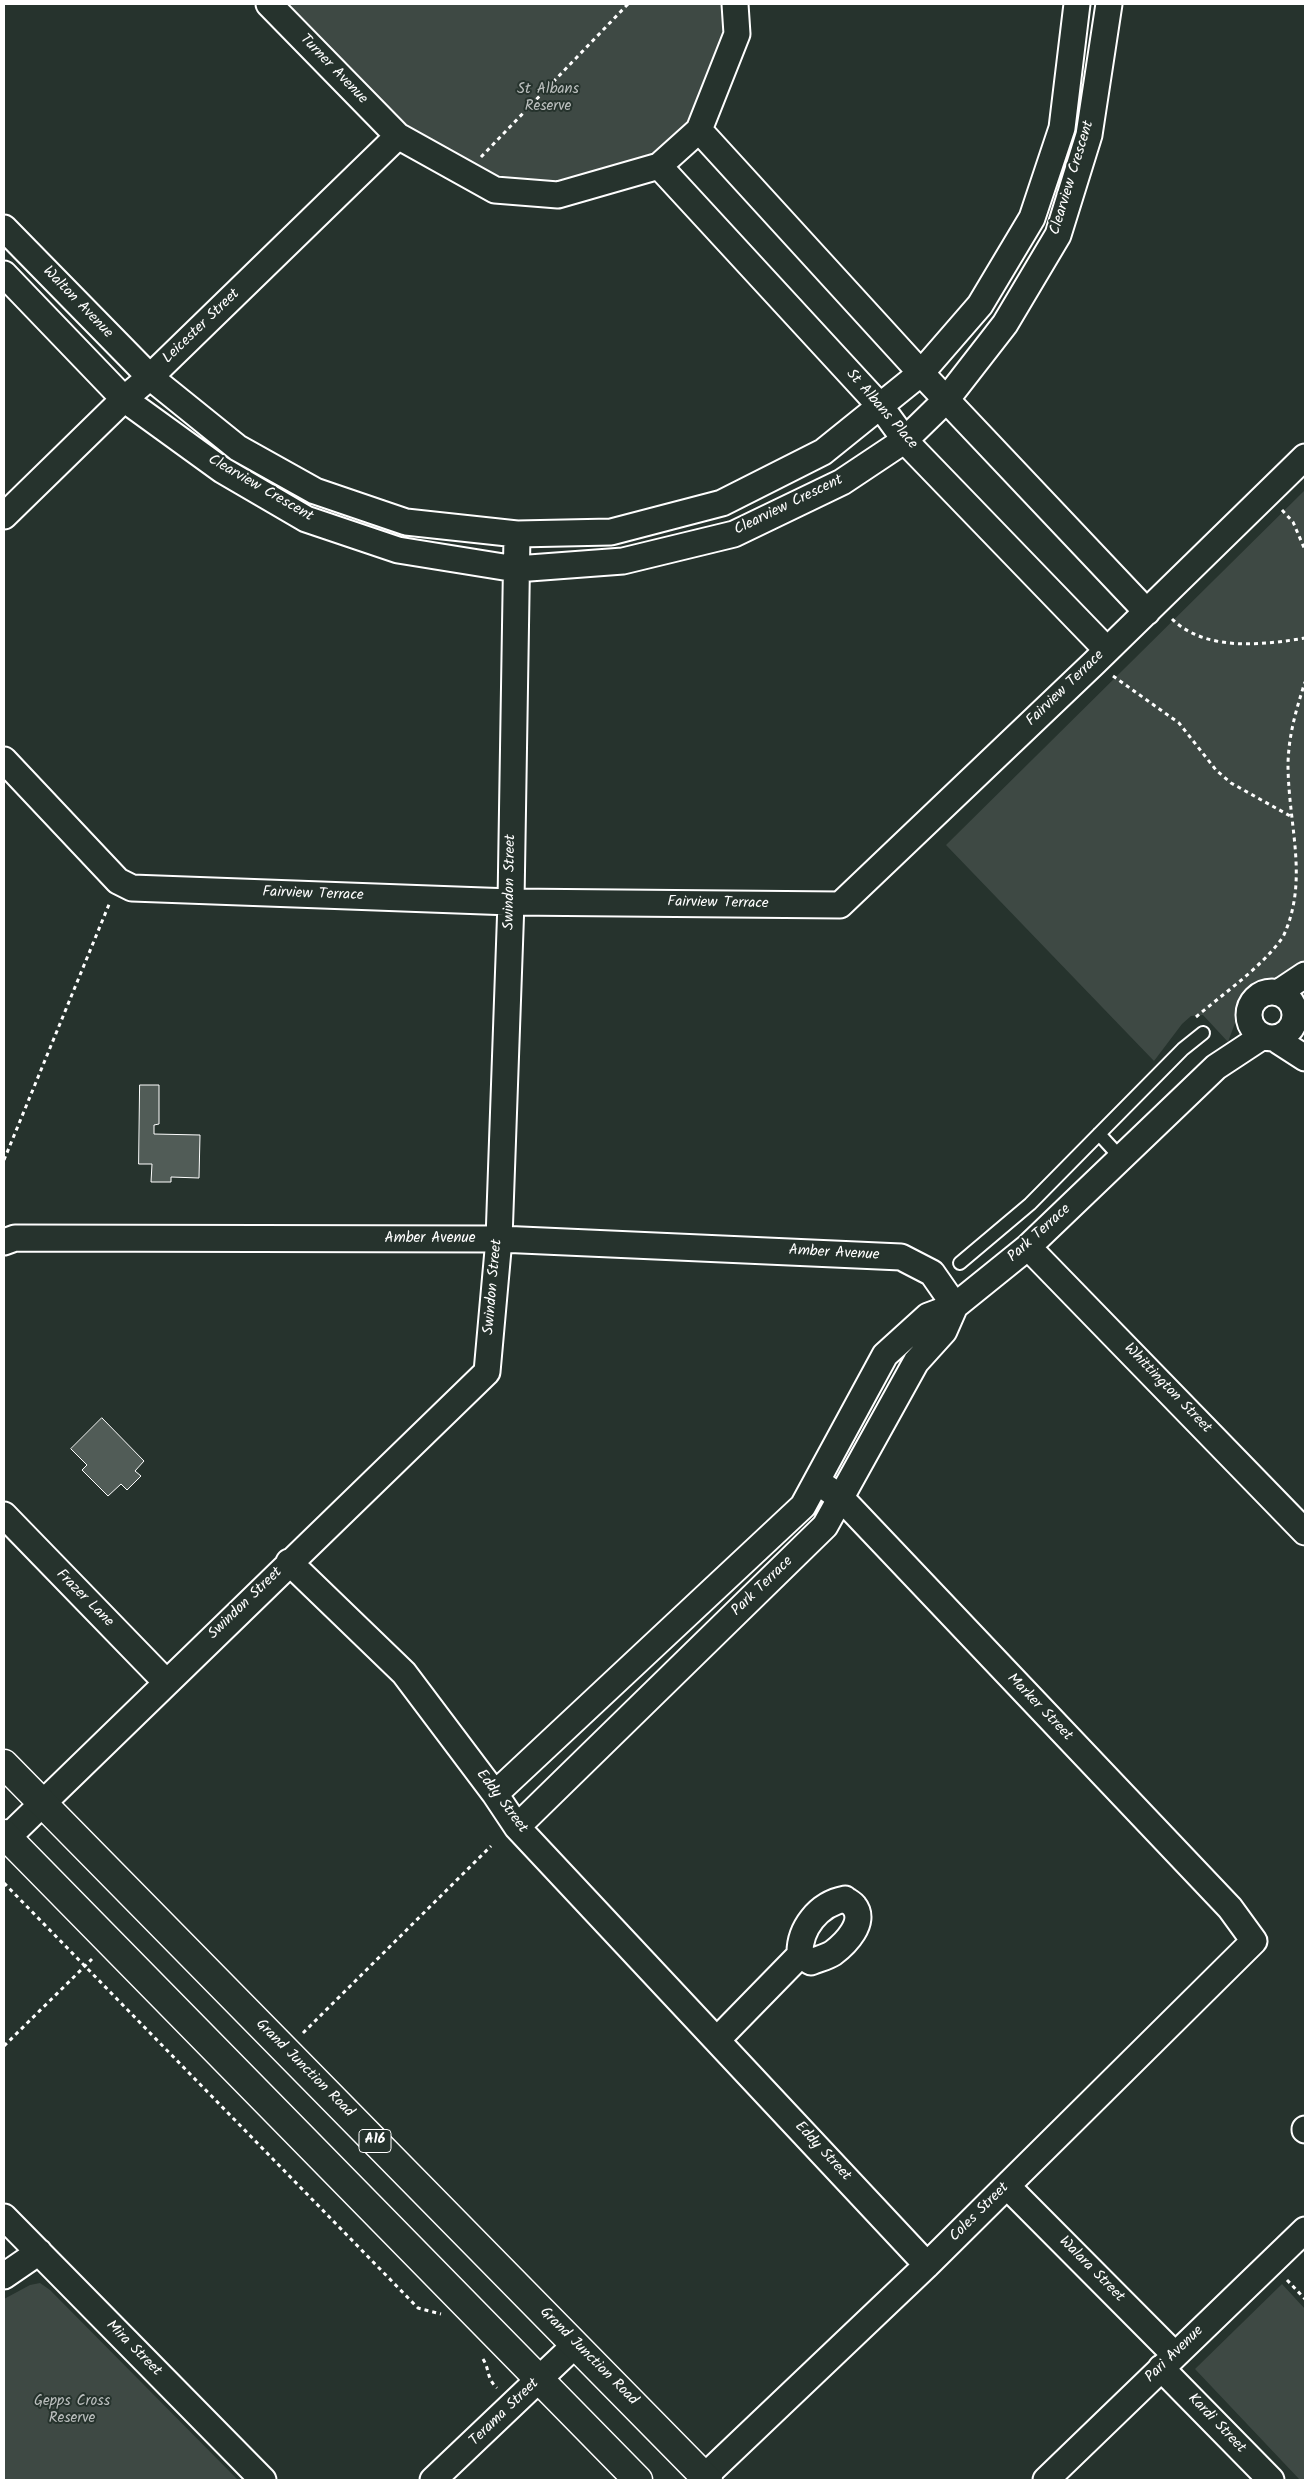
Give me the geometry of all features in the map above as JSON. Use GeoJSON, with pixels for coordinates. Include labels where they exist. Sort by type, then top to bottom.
{"type":"FeatureCollection","features":[{"type":"Feature","properties":{"kind":"highway","name":"Grand Junction Road"},"geometry":{"type":"LineString","coordinates":[[4,1764],[705,2479]]}},
{"type":"Feature","properties":{"kind":"highway"},"geometry":{"type":"LineString","coordinates":[[5,1836],[638,2480]]}},
{"type":"Feature","properties":{"kind":"street","name":"Turner Avenue"},"geometry":{"type":"LineString","coordinates":[[269,4],[398,136],[495,190],[558,195],[658,166]]}},
{"type":"Feature","properties":{"kind":"street"},"geometry":{"type":"LineString","coordinates":[[658,166],[699,130],[737,34],[735,4]]}},
{"type":"Feature","properties":{"kind":"street","name":"Clearview Crescent"},"geometry":{"type":"LineString","coordinates":[[150,377],[238,448],[315,491],[406,522],[517,534],[611,532],[722,503],[823,452],[921,373],[980,306],[1032,218],[1062,128],[1077,4]]}},
{"type":"Feature","properties":{"kind":"street","name":"Clearview Crescent"},"geometry":{"type":"LineString","coordinates":[[124,399],[222,470],[306,519],[398,550],[516,569],[623,561],[734,534],[842,482],[905,440],[946,400],[1005,324],[1058,235],[1089,135],[1108,4]]}},
{"type":"Feature","properties":{"kind":"street"},"geometry":{"type":"LineString","coordinates":[[699,130],[946,400],[1151,607]]}},
{"type":"Feature","properties":{"kind":"street","name":"Leicester Street"},"geometry":{"type":"LineString","coordinates":[[4,516],[398,136]]}},
{"type":"Feature","properties":{"kind":"street","name":"St Albans Place"},"geometry":{"type":"LineString","coordinates":[[658,166],[881,407],[905,440],[1101,657]]}},
{"type":"Feature","properties":{"kind":"street","name":"Walton Avenue"},"geometry":{"type":"LineString","coordinates":[[4,228],[150,377]]}},
{"type":"Feature","properties":{"kind":"street"},"geometry":{"type":"LineString","coordinates":[[4,274],[124,399]]}},
{"type":"Feature","properties":{"kind":"street","name":"Fairview Terrace"},"geometry":{"type":"LineString","coordinates":[[4,760],[118,881],[132,888],[511,902],[840,905],[1101,657],[1305,457]]}},
{"type":"Feature","properties":{"kind":"street","name":"Swindon Street"},"geometry":{"type":"LineString","coordinates":[[5,1836],[42,1803],[487,1372],[499,1239],[511,902],[517,534]]}},
{"type":"Feature","properties":{"kind":"street"},"geometry":{"type":"LineString","coordinates":[[1305,974],[1295,1008],[1262,994],[1256,998],[1249,1013],[1262,1032],[1305,1058]]}},
{"type":"Feature","properties":{"kind":"street","name":"Park Terrace"},"geometry":{"type":"LineString","coordinates":[[495,1794],[803,1506],[885,1355],[928,1316],[955,1306],[1028,1247],[1216,1067],[1262,1032],[1290,1029],[1295,1008]]}},
{"type":"Feature","properties":{"kind":"street","name":"Amber Avenue"},"geometry":{"type":"LineString","coordinates":[[4,1242],[15,1238],[499,1239],[901,1257],[932,1273],[955,1306]]}},
{"type":"Feature","properties":{"kind":"street","name":"Whittington Street"},"geometry":{"type":"LineString","coordinates":[[1028,1247],[1305,1532]]}},
{"type":"Feature","properties":{"kind":"street","name":"Park Terrace"},"geometry":{"type":"LineString","coordinates":[[517,1827],[825,1526],[842,1499],[916,1362],[944,1331],[955,1306]]}},
{"type":"Feature","properties":{"kind":"street","name":"Marker Street"},"geometry":{"type":"LineString","coordinates":[[817,1481],[842,1499],[1230,1908],[1254,1941]]}},
{"type":"Feature","properties":{"kind":"street","name":"Frazer Lane"},"geometry":{"type":"LineString","coordinates":[[4,1516],[166,1682]]}},
{"type":"Feature","properties":{"kind":"street","name":"Eddy Street"},"geometry":{"type":"LineString","coordinates":[[289,1562],[404,1673],[495,1794],[517,1827],[927,2265]]}},
{"type":"Feature","properties":{"kind":"street","name":"Coles Street"},"geometry":{"type":"LineString","coordinates":[[705,2479],[927,2265],[1254,1941]]}},
{"type":"Feature","properties":{"kind":"street"},"geometry":{"type":"LineString","coordinates":[[717,2040],[800,1955]]}},
{"type":"Feature","properties":{"kind":"street","name":"Walara Street"},"geometry":{"type":"LineString","coordinates":[[1007,2186],[1168,2362]]}},
{"type":"Feature","properties":{"kind":"street","name":"Mira Street"},"geometry":{"type":"LineString","coordinates":[[4,2217],[263,2480]]}},
{"type":"Feature","properties":{"kind":"street","name":"Pari Avenue"},"geometry":{"type":"LineString","coordinates":[[1046,2480],[1305,2230]]}},
{"type":"Feature","properties":{"kind":"street"},"geometry":{"type":"LineString","coordinates":[[4,2276],[38,2252]]}},
{"type":"Feature","properties":{"kind":"street","name":"Terama Street"},"geometry":{"type":"LineString","coordinates":[[434,2480],[575,2345]]}},
{"type":"Feature","properties":{"kind":"street","name":"Kardi Street"},"geometry":{"type":"LineString","coordinates":[[1168,2362],[1271,2480]]}},
{"type":"Feature","properties":{"kind":"lane","name":"Park Terrace"},"geometry":{"type":"LineString","coordinates":[[960,1264],[1030,1204],[1182,1049],[1203,1033]]}},
{"type":"Feature","properties":{"kind":"lane"},"geometry":{"type":"LineString","coordinates":[[1099,1134],[1121,1158]]}},
{"type":"Feature","properties":{"kind":"path"},"geometry":{"type":"LineString","coordinates":[[465,173],[628,4]]}},
{"type":"Feature","properties":{"kind":"path"},"geometry":{"type":"LineString","coordinates":[[1267,495],[1293,522],[1305,550]]}},
{"type":"Feature","properties":{"kind":"path"},"geometry":{"type":"LineString","coordinates":[[1151,607],[1180,627],[1213,640],[1261,643],[1305,638]]}},
{"type":"Feature","properties":{"kind":"path"},"geometry":{"type":"LineString","coordinates":[[1101,657],[1179,722],[1216,770],[1231,783],[1293,817]]}},
{"type":"Feature","properties":{"kind":"path"},"geometry":{"type":"LineString","coordinates":[[1301,860],[1289,783],[1289,750],[1292,724],[1305,682]]}},
{"type":"Feature","properties":{"kind":"path"},"geometry":{"type":"LineString","coordinates":[[4,1160],[118,881]]}},
{"type":"Feature","properties":{"kind":"path"},"geometry":{"type":"LineString","coordinates":[[1203,1033],[1192,1021],[1271,952],[1284,936],[1297,909]]}},
{"type":"Feature","properties":{"kind":"path"},"geometry":{"type":"LineString","coordinates":[[303,2033],[491,1846]]}},
{"type":"Feature","properties":{"kind":"path"},"geometry":{"type":"LineString","coordinates":[[4,1883],[418,2308],[441,2314],[448,2321]]}},
{"type":"Feature","properties":{"kind":"path"},"geometry":{"type":"LineString","coordinates":[[4,2046],[110,1942]]}},
{"type":"Feature","properties":{"kind":"path"},"geometry":{"type":"LineString","coordinates":[[481,2356],[486,2363],[489,2380],[514,2404]]}},
{"type":"Feature","properties":{"kind":"green space","name":"St Albans Reserve"},"geometry":{"type":"Polygon","coordinates":[[[269,4],[735,4],[715,92],[659,166],[558,195],[495,190],[398,136],[269,4]]]}},
{"type":"Feature","properties":{"kind":"green space"},"geometry":{"type":"Polygon","coordinates":[[[1305,490],[1305,967],[1282,983],[1260,988],[1248,997],[1241,1007],[1228,1042],[1203,1015],[1191,1016],[1182,1024],[1154,1061],[946,845],[1305,490]]]}},
{"type":"Feature","properties":{"kind":"green space","name":"Gepps Cross Reserve"},"geometry":{"type":"Polygon","coordinates":[[[40,2283],[50,2290],[238,2480],[4,2480],[4,2299],[30,2285],[40,2283]]]}},
{"type":"Feature","properties":{"kind":"green space"},"geometry":{"type":"Polygon","coordinates":[[[1282,2284],[1305,2309],[1305,2480],[1300,2480],[1195,2369],[1282,2284]]]}},
{"type":"Feature","properties":{"kind":"building"},"geometry":{"type":"Polygon","coordinates":[[[140,1085],[159,1085],[159,1124],[154,1125],[154,1134],[200,1135],[199,1178],[171,1177],[171,1182],[151,1182],[152,1164],[139,1164],[140,1085]]]}},
{"type":"Feature","properties":{"kind":"building"},"geometry":{"type":"Polygon","coordinates":[[[102,1418],[144,1461],[135,1471],[141,1476],[127,1490],[121,1484],[108,1496],[82,1470],[87,1465],[71,1449],[102,1418]]]}}]}
